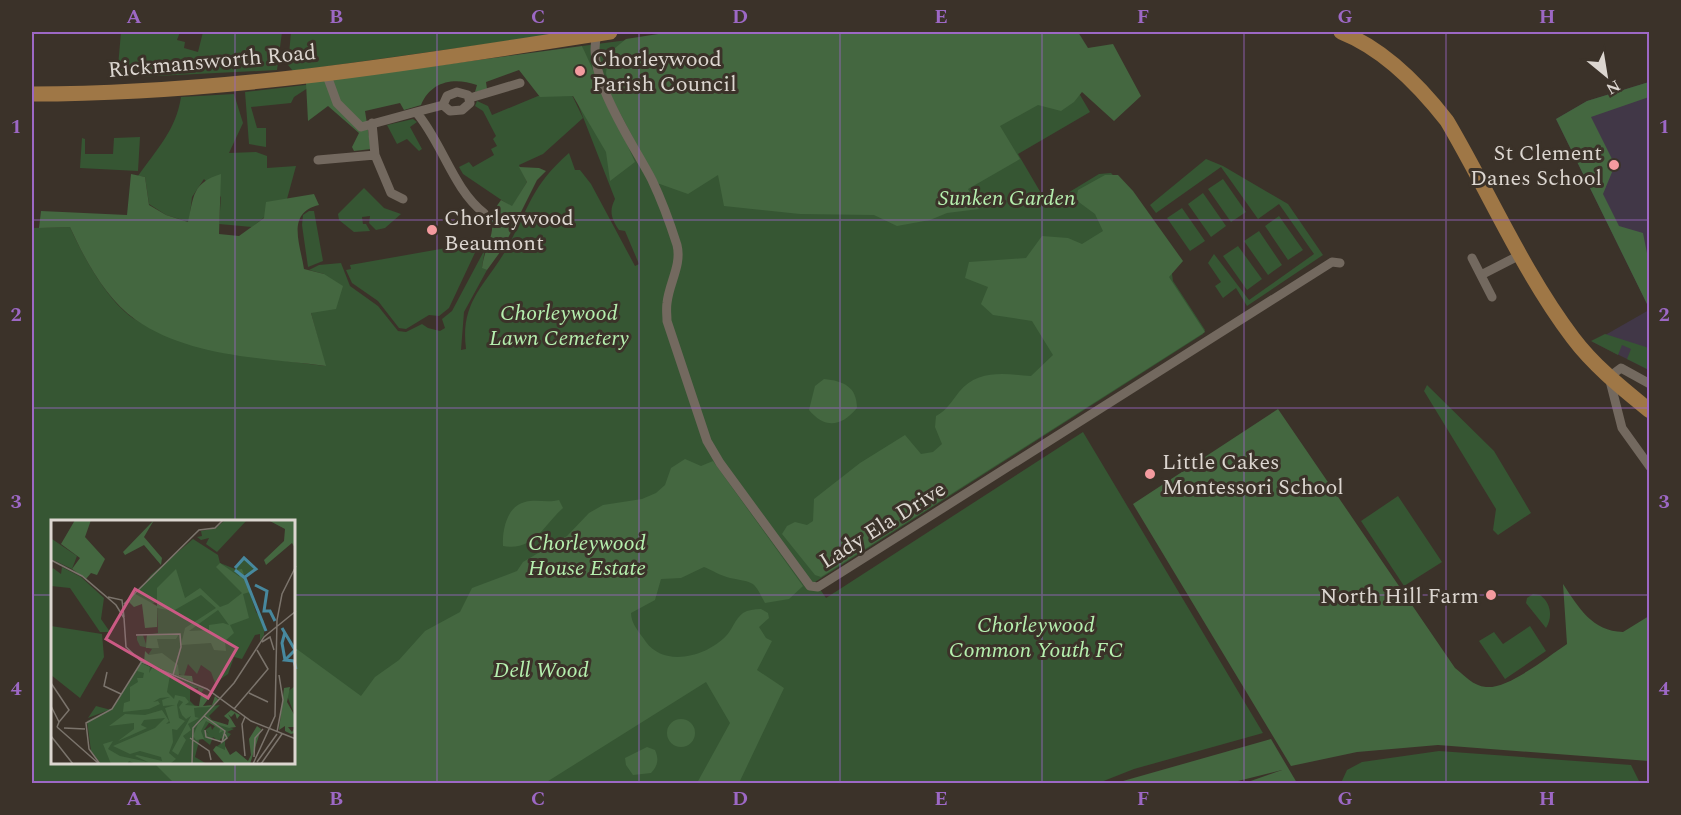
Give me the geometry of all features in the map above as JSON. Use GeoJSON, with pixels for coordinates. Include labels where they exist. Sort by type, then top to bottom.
{"type":"FeatureCollection","features":[{"type":"Feature","properties":{"kind":"main road","name":"Rickmansworth Road"},"geometry":{"type":"LineString","coordinates":[[32,94],[206,85],[326,73],[604,32]]}},
{"type":"Feature","properties":{"kind":"main road"},"geometry":{"type":"LineString","coordinates":[[1341,32],[1374,50],[1399,69],[1432,102],[1462,146],[1522,254],[1575,340],[1609,377],[1650,411]]}},
{"type":"Feature","properties":{"kind":"street","name":"Lady Ela Drive"},"geometry":{"type":"LineString","coordinates":[[604,32],[594,44],[595,66],[653,183],[678,248],[678,262],[667,304],[668,321],[704,435],[720,463],[810,586],[818,587],[1332,262],[1340,263]]}},
{"type":"Feature","properties":{"kind":"street"},"geometry":{"type":"LineString","coordinates":[[326,73],[337,103],[361,127],[442,105],[452,93],[463,92],[470,98]]}},
{"type":"Feature","properties":{"kind":"street"},"geometry":{"type":"LineString","coordinates":[[470,98],[520,83]]}},
{"type":"Feature","properties":{"kind":"street"},"geometry":{"type":"LineString","coordinates":[[442,105],[445,109],[456,112],[467,107],[470,98]]}},
{"type":"Feature","properties":{"kind":"street"},"geometry":{"type":"LineString","coordinates":[[416,112],[429,128],[471,203],[484,213]]}},
{"type":"Feature","properties":{"kind":"street"},"geometry":{"type":"LineString","coordinates":[[372,123],[375,155],[391,193],[403,199]]}},
{"type":"Feature","properties":{"kind":"street"},"geometry":{"type":"LineString","coordinates":[[318,160],[375,155]]}},
{"type":"Feature","properties":{"kind":"street"},"geometry":{"type":"LineString","coordinates":[[1481,275],[1522,254]]}},
{"type":"Feature","properties":{"kind":"street"},"geometry":{"type":"LineString","coordinates":[[1472,258],[1492,297]]}},
{"type":"Feature","properties":{"kind":"street"},"geometry":{"type":"LineString","coordinates":[[1650,384],[1622,368],[1609,377],[1622,428],[1650,467]]}},
{"type":"Feature","properties":{"kind":"shaded area","name":"St Clement Danes School"},"geometry":{"type":"Polygon","coordinates":[[[1649,82],[1649,308],[1556,119],[1587,101],[1649,82]]]}},
{"type":"Feature","properties":{"kind":"shaded area"},"geometry":{"type":"Polygon","coordinates":[[[1649,310],[1649,370],[1593,342],[1649,310]]]}},
{"type":"Feature","properties":{"kind":"green space"},"geometry":{"type":"Polygon","coordinates":[[[121,32],[180,32],[177,40],[185,42],[184,48],[198,52],[203,32],[282,32],[277,70],[117,78],[121,32]]]}},
{"type":"Feature","properties":{"kind":"green space"},"geometry":{"type":"Polygon","coordinates":[[[291,32],[573,32],[293,71],[288,65],[291,32]]]}},
{"type":"Feature","properties":{"kind":"green space"},"geometry":{"type":"Polygon","coordinates":[[[671,32],[1078,32],[1088,48],[1113,44],[1141,96],[1114,121],[1082,92],[1074,102],[1061,111],[1038,105],[1000,126],[1020,159],[968,189],[979,209],[947,213],[930,220],[897,226],[874,215],[800,214],[724,206],[718,175],[688,194],[657,183],[610,94],[606,73],[609,53],[626,39],[671,32]]]}},
{"type":"Feature","properties":{"kind":"green space","name":"Chorleywood House Estate"},"geometry":{"type":"Polygon","coordinates":[[[688,32],[1080,95],[1090,112],[1018,154],[1048,205],[1099,174],[1111,173],[1129,192],[1171,267],[1173,281],[1205,330],[1203,334],[815,582],[826,598],[1083,432],[1263,733],[1134,769],[1096,784],[32,783],[32,228],[70,227],[89,265],[106,291],[136,320],[158,331],[204,347],[325,366],[311,313],[324,274],[309,270],[319,265],[341,263],[350,286],[378,306],[398,331],[406,332],[422,324],[440,331],[445,328],[442,319],[452,311],[485,249],[482,267],[487,270],[464,312],[461,350],[466,349],[465,333],[470,307],[506,250],[538,188],[569,153],[575,170],[580,170],[591,184],[635,266],[639,264],[625,231],[619,230],[613,218],[612,207],[615,199],[576,99],[592,83],[582,46],[688,32]]]}},
{"type":"Feature","properties":{"kind":"green space"},"geometry":{"type":"Polygon","coordinates":[[[582,46],[635,162],[610,181],[606,152],[573,96],[540,97],[519,70],[486,82],[487,89],[475,92],[477,85],[452,81],[437,86],[425,97],[421,105],[404,110],[400,103],[365,111],[371,149],[354,151],[352,147],[359,133],[328,106],[308,121],[306,83],[582,46]]]}},
{"type":"Feature","properties":{"kind":"green space"},"geometry":{"type":"Polygon","coordinates":[[[1649,82],[1649,97],[1591,117],[1615,165],[1603,194],[1619,226],[1643,233],[1649,263],[1649,308],[1556,119],[1587,101],[1649,82]]]}},
{"type":"Feature","properties":{"kind":"green space"},"geometry":{"type":"Polygon","coordinates":[[[314,84],[294,97],[291,103],[251,107],[257,128],[266,128],[266,147],[249,144],[245,92],[314,84]]]}},
{"type":"Feature","properties":{"kind":"green space"},"geometry":{"type":"Polygon","coordinates":[[[234,94],[243,123],[229,153],[256,152],[267,156],[267,168],[296,166],[287,199],[252,227],[219,224],[221,197],[204,179],[192,197],[189,222],[166,215],[149,204],[145,177],[138,176],[170,129],[181,97],[234,94]]]}},
{"type":"Feature","properties":{"kind":"green space"},"geometry":{"type":"Polygon","coordinates":[[[572,95],[583,118],[543,154],[519,165],[527,182],[512,207],[463,174],[459,167],[469,162],[473,167],[494,155],[491,149],[497,146],[493,139],[496,136],[483,111],[475,106],[477,101],[488,106],[492,115],[538,96],[572,95]]]}},
{"type":"Feature","properties":{"kind":"green space"},"geometry":{"type":"Polygon","coordinates":[[[413,119],[417,122],[410,127],[422,149],[419,151],[407,139],[397,144],[387,125],[413,119]]]}},
{"type":"Feature","properties":{"kind":"green space"},"geometry":{"type":"Polygon","coordinates":[[[140,137],[138,171],[80,168],[82,138],[85,139],[85,154],[113,154],[114,138],[140,137]]]}},
{"type":"Feature","properties":{"kind":"green space"},"geometry":{"type":"Polygon","coordinates":[[[1206,159],[1223,166],[1288,204],[1323,255],[1247,306],[1236,288],[1223,298],[1215,286],[1221,282],[1208,263],[1214,254],[1249,300],[1314,254],[1279,204],[1258,219],[1221,167],[1156,213],[1150,205],[1206,159]]]}},
{"type":"Feature","properties":{"kind":"green space"},"geometry":{"type":"Polygon","coordinates":[[[519,167],[539,168],[546,171],[537,180],[503,248],[487,270],[482,268],[492,229],[491,214],[501,200],[512,206],[527,182],[519,167]]]}},
{"type":"Feature","properties":{"kind":"green space"},"geometry":{"type":"Polygon","coordinates":[[[131,174],[145,177],[149,205],[166,215],[188,222],[193,198],[199,186],[221,174],[219,234],[239,236],[264,218],[266,202],[314,194],[319,205],[309,209],[302,215],[299,222],[298,239],[304,269],[324,274],[343,286],[336,309],[311,313],[326,366],[253,358],[203,349],[157,332],[136,320],[115,301],[82,252],[70,227],[39,228],[41,211],[127,215],[131,174]]]}},
{"type":"Feature","properties":{"kind":"green space"},"geometry":{"type":"Polygon","coordinates":[[[1105,175],[1118,175],[1133,191],[1183,261],[1169,277],[1205,332],[821,577],[815,575],[782,534],[787,526],[795,522],[807,525],[813,521],[814,499],[860,463],[905,435],[921,454],[933,452],[942,444],[935,427],[936,416],[966,385],[983,376],[1011,374],[1031,376],[1053,355],[1032,321],[993,315],[981,304],[988,287],[965,278],[969,262],[1026,258],[1042,236],[1068,238],[1082,244],[1103,231],[1095,214],[1076,200],[1078,190],[1105,175]]]}},
{"type":"Feature","properties":{"kind":"green space"},"geometry":{"type":"Polygon","coordinates":[[[1223,179],[1246,212],[1231,222],[1208,189],[1223,179]]]}},
{"type":"Feature","properties":{"kind":"green space"},"geometry":{"type":"Polygon","coordinates":[[[364,188],[384,208],[401,214],[385,228],[376,230],[369,223],[370,216],[362,217],[363,224],[366,224],[370,231],[354,232],[339,220],[338,214],[364,188]]]}},
{"type":"Feature","properties":{"kind":"green space"},"geometry":{"type":"Polygon","coordinates":[[[1203,193],[1226,226],[1211,237],[1188,204],[1203,193]]]}},
{"type":"Feature","properties":{"kind":"green space"},"geometry":{"type":"Polygon","coordinates":[[[1182,208],[1205,241],[1190,251],[1167,218],[1182,208]]]}},
{"type":"Feature","properties":{"kind":"green space"},"geometry":{"type":"Polygon","coordinates":[[[314,211],[323,261],[308,267],[302,225],[303,215],[314,211]]]}},
{"type":"Feature","properties":{"kind":"green space"},"geometry":{"type":"Polygon","coordinates":[[[1279,216],[1303,250],[1288,260],[1265,226],[1279,216]]]}},
{"type":"Feature","properties":{"kind":"green space"},"geometry":{"type":"Polygon","coordinates":[[[1259,231],[1282,265],[1268,275],[1244,241],[1259,231]]]}},
{"type":"Feature","properties":{"kind":"green space"},"geometry":{"type":"Polygon","coordinates":[[[480,242],[449,308],[439,316],[429,315],[406,329],[399,328],[378,301],[352,283],[346,270],[351,269],[350,265],[480,242]]]}},
{"type":"Feature","properties":{"kind":"green space"},"geometry":{"type":"Polygon","coordinates":[[[1238,246],[1262,279],[1247,290],[1223,256],[1238,246]]]}},
{"type":"Feature","properties":{"kind":"green space"},"geometry":{"type":"Polygon","coordinates":[[[1605,334],[1649,348],[1649,370],[1627,359],[1631,349],[1622,345],[1618,355],[1591,341],[1605,334]]]}},
{"type":"Feature","properties":{"kind":"green space"},"geometry":{"type":"Polygon","coordinates":[[[824,379],[838,381],[848,386],[855,395],[857,408],[839,422],[827,423],[809,410],[815,386],[824,379]]]}},
{"type":"Feature","properties":{"kind":"green space"},"geometry":{"type":"Polygon","coordinates":[[[1427,385],[1494,451],[1531,513],[1498,535],[1493,530],[1496,509],[1424,391],[1427,385]]]}},
{"type":"Feature","properties":{"kind":"green space"},"geometry":{"type":"Polygon","coordinates":[[[1278,409],[1455,668],[1473,682],[1486,687],[1506,683],[1567,644],[1563,584],[1587,617],[1612,631],[1623,632],[1649,616],[1649,761],[1438,745],[1357,752],[1291,766],[1133,504],[1278,409]]]}},
{"type":"Feature","properties":{"kind":"green space","name":"Dell Wood"},"geometry":{"type":"Polygon","coordinates":[[[685,459],[701,466],[713,461],[803,586],[789,599],[765,603],[752,584],[704,567],[681,578],[661,579],[655,600],[631,613],[634,625],[654,650],[675,657],[697,654],[718,643],[730,631],[740,615],[745,612],[761,609],[768,613],[769,618],[759,627],[766,638],[772,641],[757,670],[784,688],[739,783],[697,783],[730,723],[706,682],[545,783],[174,783],[155,764],[296,764],[296,648],[361,696],[375,677],[399,660],[425,631],[460,612],[472,588],[517,571],[523,562],[567,536],[589,513],[603,505],[642,499],[656,493],[665,485],[671,468],[685,459]]]}},
{"type":"Feature","properties":{"kind":"green space"},"geometry":{"type":"Polygon","coordinates":[[[1398,496],[1442,562],[1404,586],[1361,521],[1398,496]]]}},
{"type":"Feature","properties":{"kind":"green space"},"geometry":{"type":"Polygon","coordinates":[[[559,500],[563,508],[537,536],[522,545],[503,546],[505,526],[514,508],[529,501],[559,500]]]}},
{"type":"Feature","properties":{"kind":"green space"},"geometry":{"type":"Polygon","coordinates":[[[1533,594],[1544,598],[1549,606],[1550,619],[1546,628],[1526,603],[1527,598],[1533,594]]]}},
{"type":"Feature","properties":{"kind":"green space"},"geometry":{"type":"Polygon","coordinates":[[[1530,626],[1546,651],[1505,679],[1479,641],[1494,632],[1503,644],[1530,626]]]}},
{"type":"Feature","properties":{"kind":"green space"},"geometry":{"type":"Polygon","coordinates":[[[681,719],[691,723],[695,733],[691,743],[681,747],[671,743],[667,733],[671,723],[681,719]]]}},
{"type":"Feature","properties":{"kind":"green space"},"geometry":{"type":"Polygon","coordinates":[[[1271,739],[1297,783],[1245,783],[1282,770],[1230,783],[1116,783],[1271,739]]]}},
{"type":"Feature","properties":{"kind":"green space"},"geometry":{"type":"Polygon","coordinates":[[[647,747],[655,750],[657,759],[655,768],[651,773],[633,775],[626,765],[625,758],[647,747]]]}},
{"type":"Feature","properties":{"kind":"green space"},"geometry":{"type":"Polygon","coordinates":[[[1439,751],[1631,765],[1640,783],[1341,783],[1347,770],[1362,762],[1439,751]]]}},
{"type":"Feature","properties":{"kind":"place","name":"Chorleywood Parish Council"},"geometry":{"type":"Point","coordinates":[580,71]}},
{"type":"Feature","properties":{"kind":"place","name":"St Clement Danes School"},"geometry":{"type":"Point","coordinates":[1614,165]}},
{"type":"Feature","properties":{"kind":"place","name":"Chorleywood Beaumont"},"geometry":{"type":"Point","coordinates":[432,230]}},
{"type":"Feature","properties":{"kind":"place","name":"Little Cakes Montessori School"},"geometry":{"type":"Point","coordinates":[1150,474]}},
{"type":"Feature","properties":{"kind":"place","name":"North Hill Farm"},"geometry":{"type":"Point","coordinates":[1491,595]}},
{"type":"Feature","properties":{"kind":"park label","name":"Sunken Garden"},"geometry":{"type":"Point","coordinates":[1007,197]}},
{"type":"Feature","properties":{"kind":"park label","name":"Chorleywood Lawn Cemetery"},"geometry":{"type":"Point","coordinates":[559,324]}},
{"type":"Feature","properties":{"kind":"park label","name":"Chorleywood Common Youth FC"},"geometry":{"type":"Point","coordinates":[1036,636]}}]}
